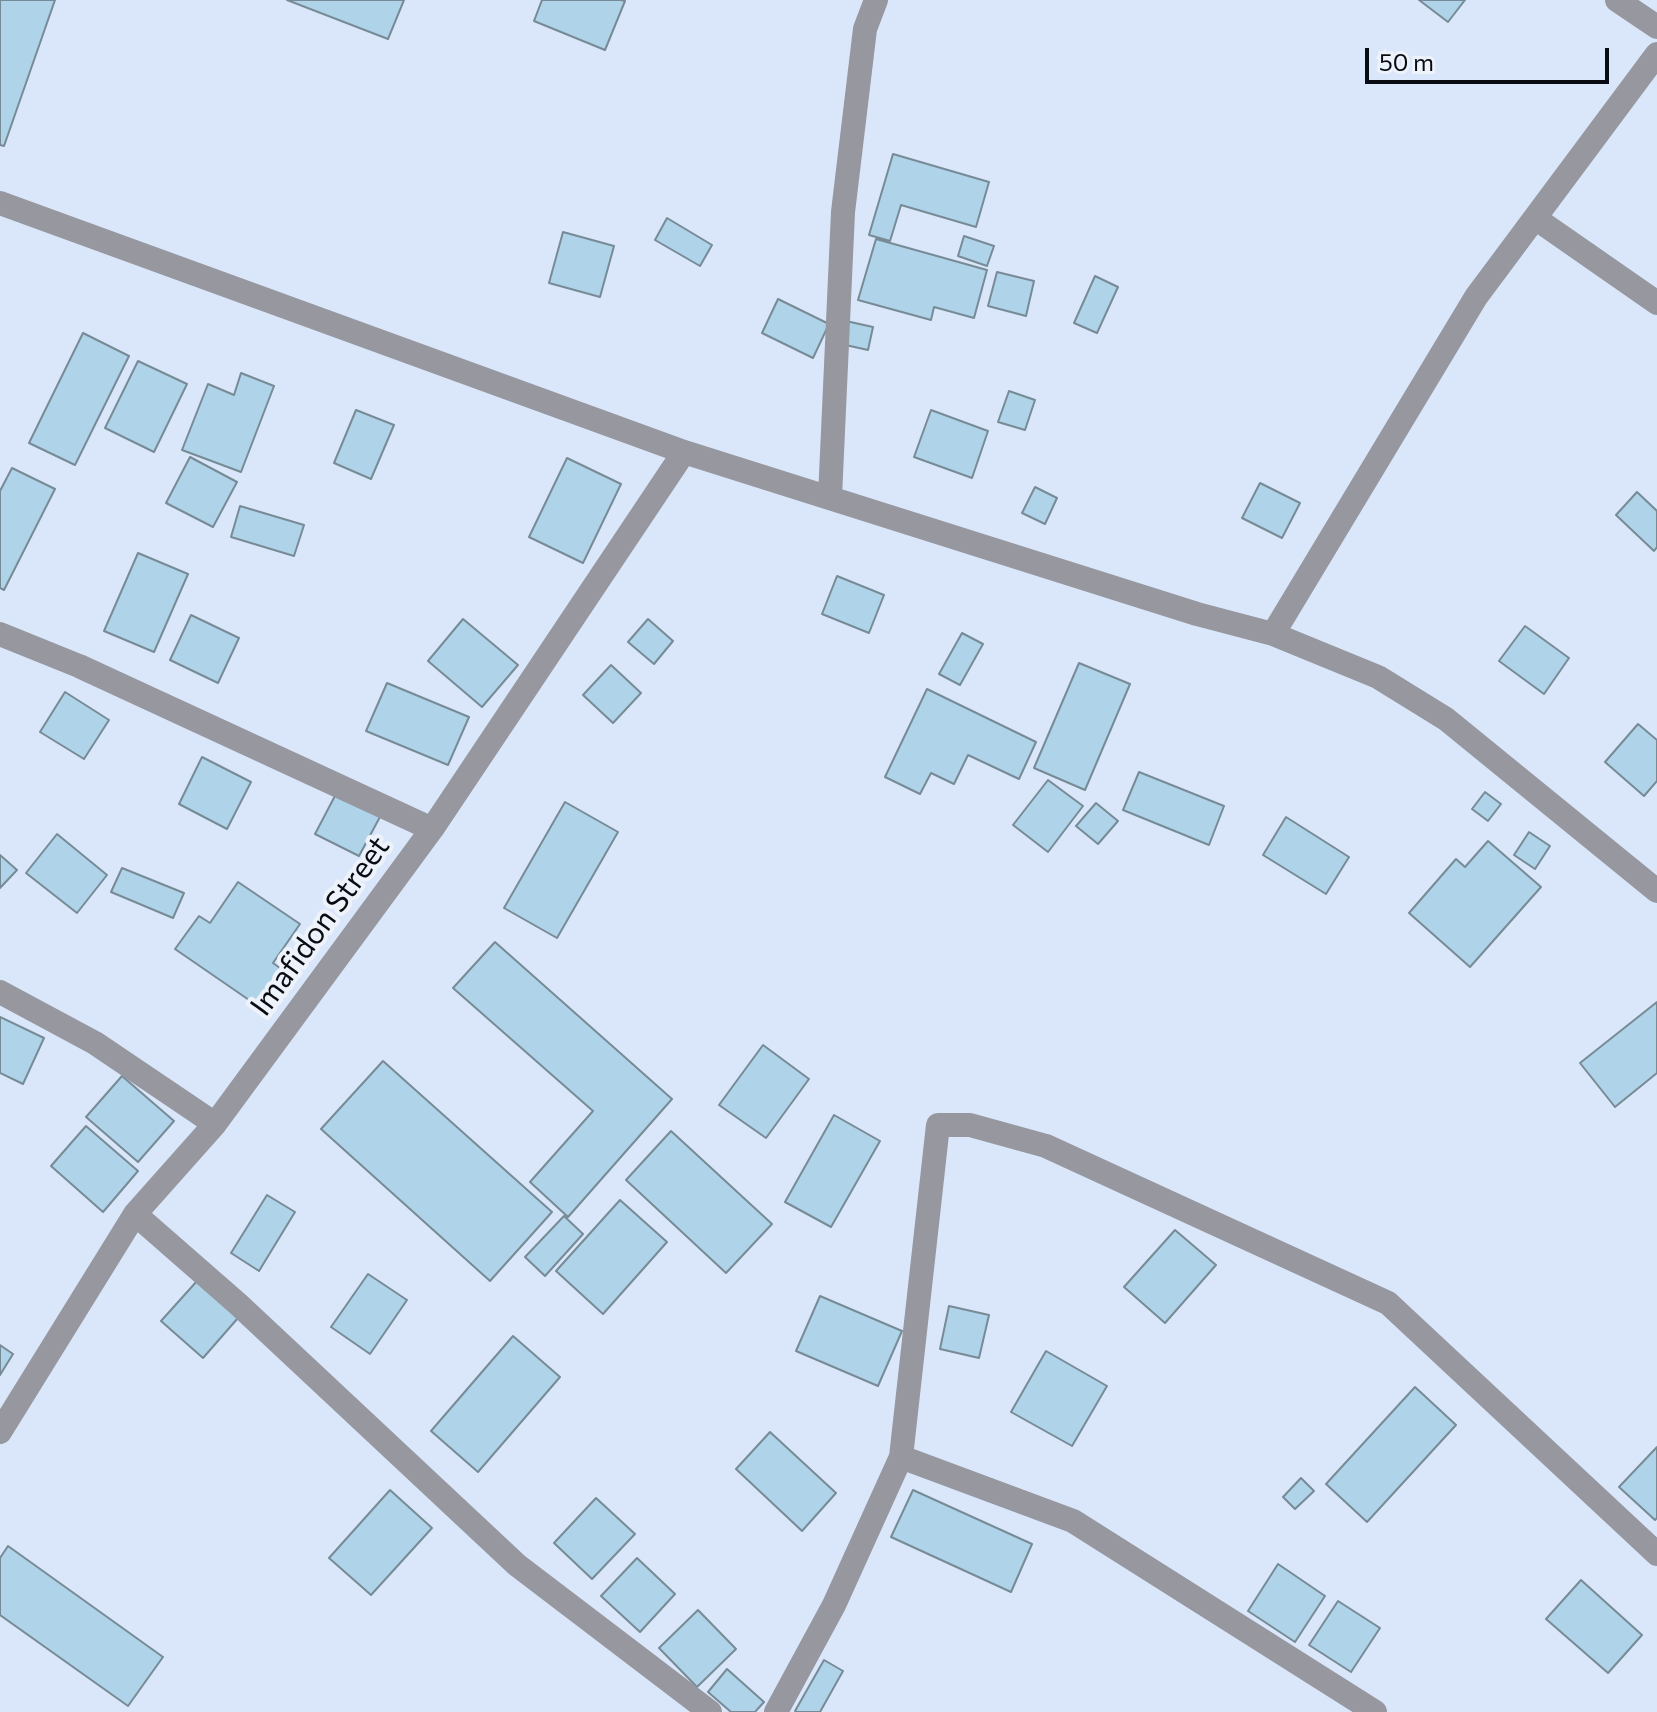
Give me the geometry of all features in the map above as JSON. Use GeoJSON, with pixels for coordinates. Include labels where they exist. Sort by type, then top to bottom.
{"type":"FeatureCollection","features":[{"type":"Feature","properties":{"kind":"street"},"geometry":{"type":"LineString","coordinates":[[830,497],[843,212],[865,29],[876,0]]}},
{"type":"Feature","properties":{"kind":"street"},"geometry":{"type":"LineString","coordinates":[[1617,0],[1657,27]]}},
{"type":"Feature","properties":{"kind":"street"},"geometry":{"type":"LineString","coordinates":[[1273,634],[1476,297],[1657,54]]}},
{"type":"Feature","properties":{"kind":"street"},"geometry":{"type":"LineString","coordinates":[[0,203],[684,452],[1197,614],[1273,634],[1378,677],[1446,719],[1657,891]]}},
{"type":"Feature","properties":{"kind":"street"},"geometry":{"type":"LineString","coordinates":[[1535,218],[1657,303]]}},
{"type":"Feature","properties":{"kind":"street","name":"Imafidon Street"},"geometry":{"type":"LineString","coordinates":[[0,1432],[135,1214],[215,1124],[432,829],[684,452]]}},
{"type":"Feature","properties":{"kind":"street"},"geometry":{"type":"LineString","coordinates":[[0,634],[79,666],[432,829]]}},
{"type":"Feature","properties":{"kind":"street"},"geometry":{"type":"LineString","coordinates":[[0,992],[95,1043],[215,1124]]}},
{"type":"Feature","properties":{"kind":"street"},"geometry":{"type":"LineString","coordinates":[[776,1712],[834,1605],[901,1457],[938,1125],[970,1125],[1046,1146],[1388,1303],[1657,1554]]}},
{"type":"Feature","properties":{"kind":"street"},"geometry":{"type":"LineString","coordinates":[[135,1214],[238,1304],[517,1565],[710,1712]]}},
{"type":"Feature","properties":{"kind":"street"},"geometry":{"type":"LineString","coordinates":[[901,1457],[1073,1521],[1375,1712]]}},
{"type":"Feature","properties":{"kind":"building"},"geometry":{"type":"Polygon","coordinates":[[[0,0],[55,0],[4,146],[0,145],[0,0]]]}},
{"type":"Feature","properties":{"kind":"building"},"geometry":{"type":"Polygon","coordinates":[[[287,0],[404,0],[388,39],[287,0]]]}},
{"type":"Feature","properties":{"kind":"building"},"geometry":{"type":"Polygon","coordinates":[[[542,0],[625,1],[605,50],[534,21],[542,0]]]}},
{"type":"Feature","properties":{"kind":"building"},"geometry":{"type":"Polygon","coordinates":[[[1419,0],[1465,0],[1448,22],[1419,0]]]}},
{"type":"Feature","properties":{"kind":"building"},"geometry":{"type":"Polygon","coordinates":[[[893,154],[989,182],[976,227],[901,205],[890,241],[869,235],[893,154]]]}},
{"type":"Feature","properties":{"kind":"building"},"geometry":{"type":"Polygon","coordinates":[[[667,218],[712,245],[700,266],[655,240],[667,218]]]}},
{"type":"Feature","properties":{"kind":"building"},"geometry":{"type":"Polygon","coordinates":[[[563,232],[614,246],[600,297],[549,283],[563,232]]]}},
{"type":"Feature","properties":{"kind":"building"},"geometry":{"type":"Polygon","coordinates":[[[964,236],[994,246],[987,266],[958,256],[964,236]]]}},
{"type":"Feature","properties":{"kind":"building"},"geometry":{"type":"Polygon","coordinates":[[[876,239],[987,270],[974,318],[934,307],[931,320],[858,300],[876,239]]]}},
{"type":"Feature","properties":{"kind":"building"},"geometry":{"type":"Polygon","coordinates":[[[997,272],[1034,281],[1026,316],[988,306],[997,272]]]}},
{"type":"Feature","properties":{"kind":"building"},"geometry":{"type":"Polygon","coordinates":[[[1095,276],[1118,287],[1097,333],[1074,323],[1095,276]]]}},
{"type":"Feature","properties":{"kind":"building"},"geometry":{"type":"Polygon","coordinates":[[[778,299],[829,324],[813,358],[762,333],[778,299]]]}},
{"type":"Feature","properties":{"kind":"building"},"geometry":{"type":"Polygon","coordinates":[[[846,321],[873,327],[868,350],[841,344],[846,321]]]}},
{"type":"Feature","properties":{"kind":"building"},"geometry":{"type":"Polygon","coordinates":[[[83,333],[129,356],[75,465],[29,443],[83,333]]]}},
{"type":"Feature","properties":{"kind":"building"},"geometry":{"type":"Polygon","coordinates":[[[138,361],[187,384],[154,452],[105,428],[138,361]]]}},
{"type":"Feature","properties":{"kind":"building"},"geometry":{"type":"Polygon","coordinates":[[[241,373],[274,386],[241,472],[182,450],[208,384],[234,395],[241,373]]]}},
{"type":"Feature","properties":{"kind":"building"},"geometry":{"type":"Polygon","coordinates":[[[1009,391],[1035,400],[1025,430],[998,422],[1009,391]]]}},
{"type":"Feature","properties":{"kind":"building"},"geometry":{"type":"Polygon","coordinates":[[[356,410],[394,425],[371,479],[334,463],[356,410]]]}},
{"type":"Feature","properties":{"kind":"building"},"geometry":{"type":"Polygon","coordinates":[[[931,410],[988,431],[972,478],[914,457],[931,410]]]}},
{"type":"Feature","properties":{"kind":"building"},"geometry":{"type":"Polygon","coordinates":[[[190,457],[237,482],[213,527],[166,503],[190,457]]]}},
{"type":"Feature","properties":{"kind":"building"},"geometry":{"type":"Polygon","coordinates":[[[567,458],[621,484],[583,563],[529,537],[567,458]]]}},
{"type":"Feature","properties":{"kind":"building"},"geometry":{"type":"Polygon","coordinates":[[[12,468],[55,489],[4,590],[0,588],[0,491],[12,468]]]}},
{"type":"Feature","properties":{"kind":"building"},"geometry":{"type":"Polygon","coordinates":[[[1260,483],[1300,503],[1282,538],[1242,518],[1260,483]]]}},
{"type":"Feature","properties":{"kind":"building"},"geometry":{"type":"Polygon","coordinates":[[[1035,487],[1057,498],[1045,524],[1022,513],[1035,487]]]}},
{"type":"Feature","properties":{"kind":"building"},"geometry":{"type":"Polygon","coordinates":[[[1637,492],[1657,511],[1657,547],[1654,551],[1616,515],[1637,492]]]}},
{"type":"Feature","properties":{"kind":"building"},"geometry":{"type":"Polygon","coordinates":[[[240,506],[304,525],[294,556],[231,537],[240,506]]]}},
{"type":"Feature","properties":{"kind":"building"},"geometry":{"type":"Polygon","coordinates":[[[138,553],[188,574],[154,652],[104,631],[138,553]]]}},
{"type":"Feature","properties":{"kind":"building"},"geometry":{"type":"Polygon","coordinates":[[[837,576],[884,595],[869,633],[822,614],[837,576]]]}},
{"type":"Feature","properties":{"kind":"building"},"geometry":{"type":"Polygon","coordinates":[[[191,615],[239,638],[218,683],[170,660],[191,615]]]}},
{"type":"Feature","properties":{"kind":"building"},"geometry":{"type":"Polygon","coordinates":[[[463,619],[518,665],[482,707],[428,661],[463,619]]]}},
{"type":"Feature","properties":{"kind":"building"},"geometry":{"type":"Polygon","coordinates":[[[648,619],[673,641],[654,664],[628,642],[648,619]]]}},
{"type":"Feature","properties":{"kind":"building"},"geometry":{"type":"Polygon","coordinates":[[[1525,626],[1569,658],[1544,694],[1499,661],[1525,626]]]}},
{"type":"Feature","properties":{"kind":"building"},"geometry":{"type":"Polygon","coordinates":[[[962,633],[983,644],[960,685],[939,674],[962,633]]]}},
{"type":"Feature","properties":{"kind":"building"},"geometry":{"type":"Polygon","coordinates":[[[1079,663],[1130,684],[1085,790],[1034,768],[1079,663]]]}},
{"type":"Feature","properties":{"kind":"building"},"geometry":{"type":"Polygon","coordinates":[[[611,665],[641,693],[613,723],[583,695],[611,665]]]}},
{"type":"Feature","properties":{"kind":"building"},"geometry":{"type":"Polygon","coordinates":[[[387,683],[469,717],[448,765],[366,731],[387,683]]]}},
{"type":"Feature","properties":{"kind":"building"},"geometry":{"type":"Polygon","coordinates":[[[927,689],[1036,742],[1019,779],[968,755],[954,784],[931,773],[920,794],[885,777],[927,689]]]}},
{"type":"Feature","properties":{"kind":"building"},"geometry":{"type":"Polygon","coordinates":[[[65,692],[109,720],[84,759],[40,732],[65,692]]]}},
{"type":"Feature","properties":{"kind":"building"},"geometry":{"type":"Polygon","coordinates":[[[1638,724],[1657,740],[1657,781],[1644,796],[1605,762],[1638,724]]]}},
{"type":"Feature","properties":{"kind":"building"},"geometry":{"type":"Polygon","coordinates":[[[202,757],[251,782],[227,829],[179,804],[202,757]]]}},
{"type":"Feature","properties":{"kind":"building"},"geometry":{"type":"Polygon","coordinates":[[[1139,772],[1224,806],[1209,845],[1123,810],[1139,772]]]}},
{"type":"Feature","properties":{"kind":"building"},"geometry":{"type":"Polygon","coordinates":[[[1048,780],[1083,806],[1048,852],[1013,825],[1048,780]]]}},
{"type":"Feature","properties":{"kind":"building"},"geometry":{"type":"Polygon","coordinates":[[[337,792],[381,815],[359,856],[315,834],[337,792]]]}},
{"type":"Feature","properties":{"kind":"building"},"geometry":{"type":"Polygon","coordinates":[[[1485,792],[1501,804],[1488,821],[1472,809],[1485,792]]]}},
{"type":"Feature","properties":{"kind":"building"},"geometry":{"type":"Polygon","coordinates":[[[565,802],[618,832],[557,938],[504,908],[565,802]]]}},
{"type":"Feature","properties":{"kind":"building"},"geometry":{"type":"Polygon","coordinates":[[[1096,803],[1118,821],[1098,844],[1076,826],[1096,803]]]}},
{"type":"Feature","properties":{"kind":"building"},"geometry":{"type":"Polygon","coordinates":[[[1286,817],[1349,857],[1326,894],[1263,855],[1286,817]]]}},
{"type":"Feature","properties":{"kind":"building"},"geometry":{"type":"Polygon","coordinates":[[[1529,832],[1550,846],[1535,869],[1514,855],[1529,832]]]}},
{"type":"Feature","properties":{"kind":"building"},"geometry":{"type":"Polygon","coordinates":[[[57,834],[107,875],[77,913],[26,873],[57,834]]]}},
{"type":"Feature","properties":{"kind":"building"},"geometry":{"type":"Polygon","coordinates":[[[1488,841],[1541,887],[1470,967],[1409,913],[1456,859],[1465,867],[1488,841]]]}},
{"type":"Feature","properties":{"kind":"building"},"geometry":{"type":"Polygon","coordinates":[[[0,855],[17,870],[0,888],[0,855]]]}},
{"type":"Feature","properties":{"kind":"building"},"geometry":{"type":"Polygon","coordinates":[[[122,868],[184,893],[173,918],[111,892],[122,868]]]}},
{"type":"Feature","properties":{"kind":"building"},"geometry":{"type":"Polygon","coordinates":[[[238,882],[300,924],[273,963],[290,975],[265,1011],[175,949],[199,916],[210,923],[238,882]]]}},
{"type":"Feature","properties":{"kind":"building"},"geometry":{"type":"Polygon","coordinates":[[[495,942],[672,1099],[568,1217],[530,1182],[593,1111],[453,988],[495,942]]]}},
{"type":"Feature","properties":{"kind":"building"},"geometry":{"type":"Polygon","coordinates":[[[1657,1002],[1657,1073],[1615,1107],[1580,1063],[1657,1002]]]}},
{"type":"Feature","properties":{"kind":"building"},"geometry":{"type":"Polygon","coordinates":[[[0,1017],[44,1038],[23,1084],[0,1073],[0,1017]]]}},
{"type":"Feature","properties":{"kind":"building"},"geometry":{"type":"Polygon","coordinates":[[[763,1045],[809,1079],[766,1138],[719,1105],[763,1045]]]}},
{"type":"Feature","properties":{"kind":"building"},"geometry":{"type":"Polygon","coordinates":[[[383,1061],[552,1212],[490,1281],[321,1129],[383,1061]]]}},
{"type":"Feature","properties":{"kind":"building"},"geometry":{"type":"Polygon","coordinates":[[[122,1076],[174,1121],[138,1162],[86,1117],[122,1076]]]}},
{"type":"Feature","properties":{"kind":"building"},"geometry":{"type":"Polygon","coordinates":[[[834,1115],[880,1141],[831,1227],[785,1202],[834,1115]]]}},
{"type":"Feature","properties":{"kind":"building"},"geometry":{"type":"Polygon","coordinates":[[[86,1126],[138,1171],[103,1212],[51,1166],[86,1126]]]}},
{"type":"Feature","properties":{"kind":"building"},"geometry":{"type":"Polygon","coordinates":[[[671,1131],[772,1224],[726,1273],[626,1180],[671,1131]]]}},
{"type":"Feature","properties":{"kind":"building"},"geometry":{"type":"Polygon","coordinates":[[[267,1195],[295,1212],[259,1271],[231,1253],[267,1195]]]}},
{"type":"Feature","properties":{"kind":"building"},"geometry":{"type":"Polygon","coordinates":[[[620,1200],[667,1242],[603,1314],[556,1271],[620,1200]]]}},
{"type":"Feature","properties":{"kind":"building"},"geometry":{"type":"Polygon","coordinates":[[[564,1216],[583,1234],[545,1276],[525,1257],[564,1216]]]}},
{"type":"Feature","properties":{"kind":"building"},"geometry":{"type":"Polygon","coordinates":[[[1175,1230],[1216,1265],[1165,1323],[1124,1287],[1175,1230]]]}},
{"type":"Feature","properties":{"kind":"building"},"geometry":{"type":"Polygon","coordinates":[[[368,1274],[407,1300],[370,1354],[331,1327],[368,1274]]]}},
{"type":"Feature","properties":{"kind":"building"},"geometry":{"type":"Polygon","coordinates":[[[197,1281],[238,1318],[203,1358],[161,1321],[197,1281]]]}},
{"type":"Feature","properties":{"kind":"building"},"geometry":{"type":"Polygon","coordinates":[[[820,1296],[902,1331],[878,1386],[796,1351],[820,1296]]]}},
{"type":"Feature","properties":{"kind":"building"},"geometry":{"type":"Polygon","coordinates":[[[949,1306],[989,1315],[979,1358],[940,1349],[949,1306]]]}},
{"type":"Feature","properties":{"kind":"building"},"geometry":{"type":"Polygon","coordinates":[[[513,1336],[560,1377],[478,1472],[431,1431],[513,1336]]]}},
{"type":"Feature","properties":{"kind":"building"},"geometry":{"type":"Polygon","coordinates":[[[0,1345],[13,1354],[0,1375],[0,1345]]]}},
{"type":"Feature","properties":{"kind":"building"},"geometry":{"type":"Polygon","coordinates":[[[1046,1351],[1107,1386],[1072,1446],[1011,1412],[1046,1351]]]}},
{"type":"Feature","properties":{"kind":"building"},"geometry":{"type":"Polygon","coordinates":[[[1415,1387],[1456,1425],[1367,1522],[1326,1484],[1415,1387]]]}},
{"type":"Feature","properties":{"kind":"building"},"geometry":{"type":"Polygon","coordinates":[[[770,1432],[836,1493],[802,1531],[736,1469],[770,1432]]]}},
{"type":"Feature","properties":{"kind":"building"},"geometry":{"type":"Polygon","coordinates":[[[1657,1447],[1657,1518],[1655,1520],[1619,1487],[1657,1447]]]}},
{"type":"Feature","properties":{"kind":"building"},"geometry":{"type":"Polygon","coordinates":[[[1301,1478],[1314,1491],[1295,1509],[1283,1497],[1301,1478]]]}},
{"type":"Feature","properties":{"kind":"building"},"geometry":{"type":"Polygon","coordinates":[[[390,1490],[432,1528],[371,1595],[329,1558],[390,1490]]]}},
{"type":"Feature","properties":{"kind":"building"},"geometry":{"type":"Polygon","coordinates":[[[913,1490],[1032,1544],[1011,1592],[891,1537],[913,1490]]]}},
{"type":"Feature","properties":{"kind":"building"},"geometry":{"type":"Polygon","coordinates":[[[596,1498],[635,1534],[592,1579],[554,1543],[596,1498]]]}},
{"type":"Feature","properties":{"kind":"building"},"geometry":{"type":"Polygon","coordinates":[[[8,1546],[163,1657],[128,1706],[0,1615],[0,1558],[8,1546]]]}},
{"type":"Feature","properties":{"kind":"building"},"geometry":{"type":"Polygon","coordinates":[[[637,1558],[675,1594],[640,1632],[601,1596],[637,1558]]]}},
{"type":"Feature","properties":{"kind":"building"},"geometry":{"type":"Polygon","coordinates":[[[1278,1564],[1325,1596],[1295,1642],[1248,1611],[1278,1564]]]}},
{"type":"Feature","properties":{"kind":"building"},"geometry":{"type":"Polygon","coordinates":[[[1581,1580],[1642,1635],[1608,1673],[1546,1619],[1581,1580]]]}},
{"type":"Feature","properties":{"kind":"building"},"geometry":{"type":"Polygon","coordinates":[[[1338,1601],[1380,1628],[1351,1672],[1309,1645],[1338,1601]]]}},
{"type":"Feature","properties":{"kind":"building"},"geometry":{"type":"Polygon","coordinates":[[[698,1610],[736,1649],[697,1687],[659,1648],[698,1610]]]}},
{"type":"Feature","properties":{"kind":"building"},"geometry":{"type":"Polygon","coordinates":[[[824,1660],[843,1671],[820,1712],[795,1711],[824,1660]]]}},
{"type":"Feature","properties":{"kind":"building"},"geometry":{"type":"Polygon","coordinates":[[[727,1669],[764,1702],[755,1712],[731,1712],[708,1692],[727,1669]]]}}]}
